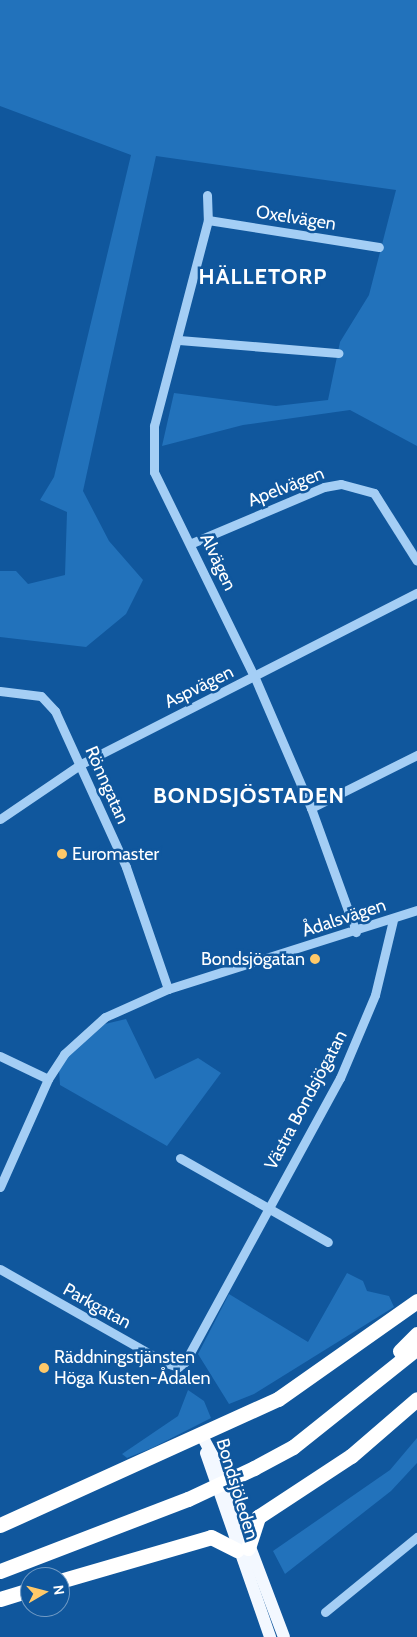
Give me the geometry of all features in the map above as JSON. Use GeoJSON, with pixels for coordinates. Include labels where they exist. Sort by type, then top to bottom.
{"type":"FeatureCollection","features":[{"type":"Feature","properties":{"kind":"highway"},"geometry":{"type":"LineString","coordinates":[[0,1525],[202,1436],[303,1384],[417,1301]]}},
{"type":"Feature","properties":{"kind":"highway"},"geometry":{"type":"LineString","coordinates":[[366,1390],[417,1334]]}},
{"type":"Feature","properties":{"kind":"highway"},"geometry":{"type":"LineString","coordinates":[[0,1571],[188,1499],[254,1468],[293,1447],[417,1348]]}},
{"type":"Feature","properties":{"kind":"highway"},"geometry":{"type":"LineString","coordinates":[[70,1578],[211,1537],[243,1549],[258,1517],[351,1456],[417,1399]]}},
{"type":"Feature","properties":{"kind":"highway"},"geometry":{"type":"LineString","coordinates":[[0,1599],[20,1593]]}},
{"type":"Feature","properties":{"kind":"main road","name":"Bondsjöleden"},"geometry":{"type":"LineString","coordinates":[[202,1436],[243,1549],[270,1637]]}},
{"type":"Feature","properties":{"kind":"main road","name":"Bondsjöleden"},"geometry":{"type":"LineString","coordinates":[[243,1549],[284,1637]]}},
{"type":"Feature","properties":{"kind":"street","name":"Alvägen"},"geometry":{"type":"LineString","coordinates":[[207,195],[208,220],[179,340],[154,426],[152,458],[159,488],[192,543],[255,678],[311,808],[356,932]]}},
{"type":"Feature","properties":{"kind":"street","name":"Oxelvägen"},"geometry":{"type":"LineString","coordinates":[[208,220],[379,247]]}},
{"type":"Feature","properties":{"kind":"street"},"geometry":{"type":"LineString","coordinates":[[179,340],[338,353]]}},
{"type":"Feature","properties":{"kind":"street","name":"Apelvägen"},"geometry":{"type":"LineString","coordinates":[[192,543],[324,487],[341,484],[358,486],[378,498],[417,561]]}},
{"type":"Feature","properties":{"kind":"street","name":"Aspvägen"},"geometry":{"type":"LineString","coordinates":[[0,819],[81,764],[255,678],[417,593]]}},
{"type":"Feature","properties":{"kind":"street","name":"Rönngatan"},"geometry":{"type":"LineString","coordinates":[[0,692],[46,698],[81,764],[126,866],[168,988]]}},
{"type":"Feature","properties":{"kind":"street"},"geometry":{"type":"LineString","coordinates":[[311,808],[417,755]]}},
{"type":"Feature","properties":{"kind":"street","name":"Ådalsvägen"},"geometry":{"type":"LineString","coordinates":[[0,1187],[48,1079],[64,1054],[92,1027],[127,1004],[168,988],[356,932],[417,910]]}},
{"type":"Feature","properties":{"kind":"street","name":"Västra Bondsjögatan"},"geometry":{"type":"LineString","coordinates":[[180,1366],[266,1207],[340,1078],[360,1036],[385,960],[393,920]]}},
{"type":"Feature","properties":{"kind":"street"},"geometry":{"type":"LineString","coordinates":[[0,1056],[48,1079]]}},
{"type":"Feature","properties":{"kind":"street"},"geometry":{"type":"LineString","coordinates":[[180,1158],[328,1242]]}},
{"type":"Feature","properties":{"kind":"street","name":"Parkgatan"},"geometry":{"type":"LineString","coordinates":[[0,1269],[166,1363],[180,1366]]}},
{"type":"Feature","properties":{"kind":"street"},"geometry":{"type":"LineString","coordinates":[[325,1612],[417,1537]]}},
{"type":"Feature","properties":{"kind":"shaded area"},"geometry":{"type":"Polygon","coordinates":[[[0,0],[417,0],[417,446],[350,410],[243,425],[162,446],[174,393],[276,406],[328,400],[340,342],[369,295],[396,190],[156,156],[83,491],[109,541],[143,580],[126,614],[86,647],[0,637],[0,571],[16,571],[28,584],[65,575],[67,512],[40,500],[54,477],[131,155],[0,106],[0,0]]]}},
{"type":"Feature","properties":{"kind":"shaded area"},"geometry":{"type":"Polygon","coordinates":[[[126,1019],[155,1079],[198,1058],[221,1073],[167,1146],[60,1085],[59,1069],[70,1054],[105,1024],[126,1019]]]}},
{"type":"Feature","properties":{"kind":"shaded area"},"geometry":{"type":"Polygon","coordinates":[[[347,1273],[363,1281],[367,1291],[389,1296],[394,1307],[254,1394],[229,1404],[198,1354],[229,1294],[308,1342],[347,1273]]]}},
{"type":"Feature","properties":{"kind":"shaded area"},"geometry":{"type":"Polygon","coordinates":[[[188,1390],[204,1401],[211,1418],[152,1448],[127,1458],[122,1454],[178,1416],[188,1390]]]}},
{"type":"Feature","properties":{"kind":"shaded area"},"geometry":{"type":"Polygon","coordinates":[[[417,1438],[417,1463],[391,1491],[285,1574],[273,1551],[390,1470],[417,1438]]]}},
{"type":"Feature","properties":{"kind":"place","name":"Euromaster"},"geometry":{"type":"Point","coordinates":[62,854]}},
{"type":"Feature","properties":{"kind":"place","name":"Bondsjögatan"},"geometry":{"type":"Point","coordinates":[315,959]}},
{"type":"Feature","properties":{"kind":"place","name":"Räddningstjänsten Höga Kusten-Ådalen"},"geometry":{"type":"Point","coordinates":[44,1368]}},
{"type":"Feature","properties":{"kind":"district","name":"HÄLLETORP"},"geometry":{"type":"Point","coordinates":[263,277]}},
{"type":"Feature","properties":{"kind":"district","name":"BONDSJÖSTADEN"},"geometry":{"type":"Point","coordinates":[249,796]}}]}
